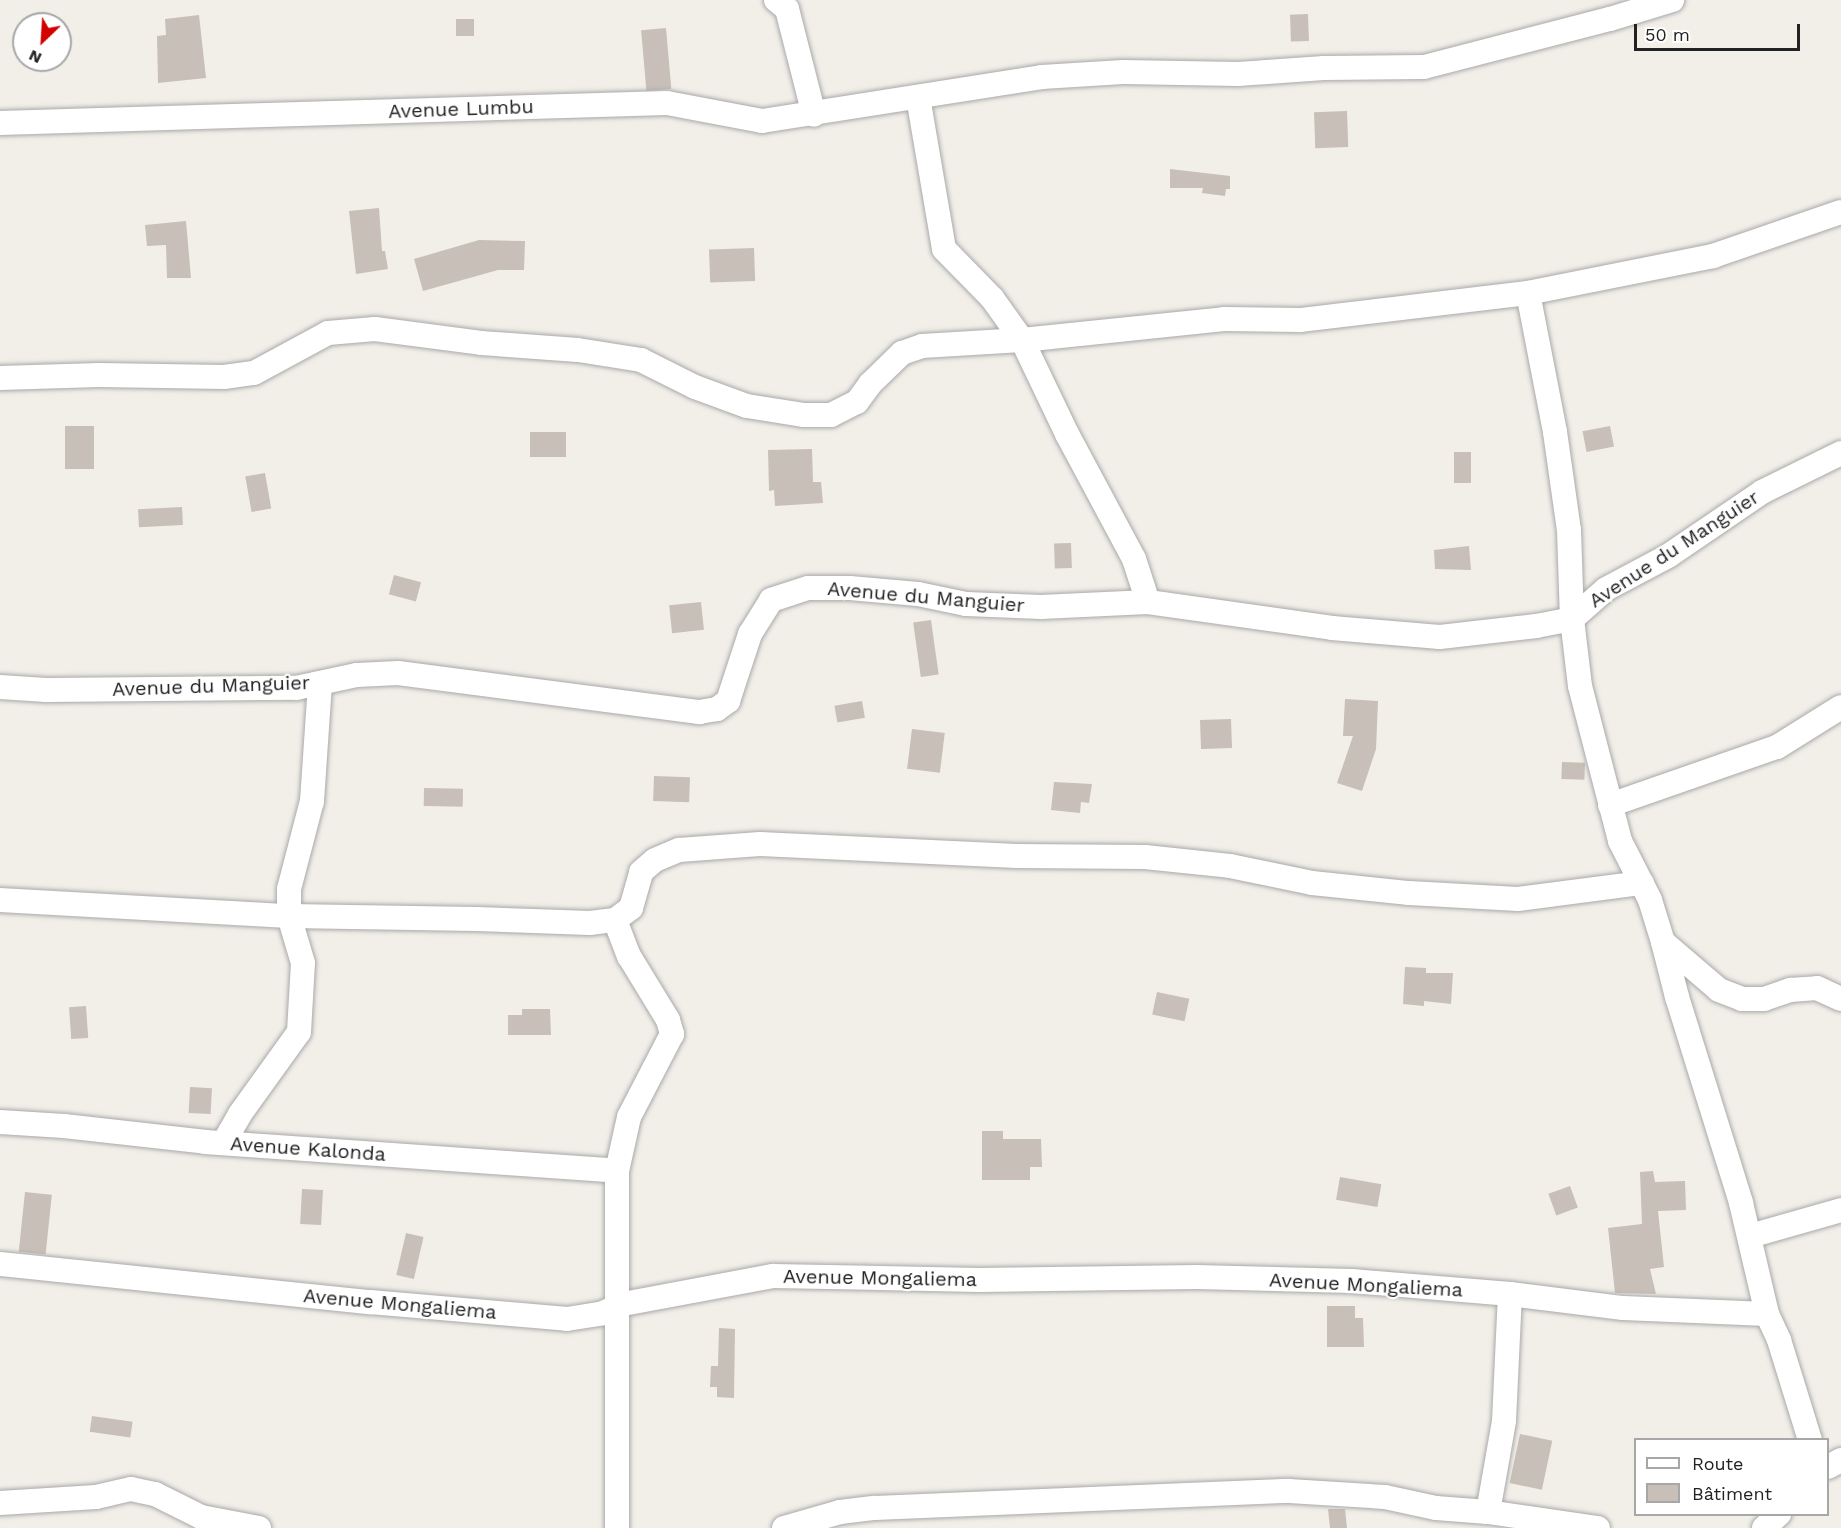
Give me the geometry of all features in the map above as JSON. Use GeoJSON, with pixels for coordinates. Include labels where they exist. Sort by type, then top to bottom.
{"type":"FeatureCollection","features":[{"type":"Feature","properties":{"kind":"street"},"geometry":{"type":"LineString","coordinates":[[776,0],[787,9],[814,115]]}},
{"type":"Feature","properties":{"kind":"street","name":"Avenue Lumbu"},"geometry":{"type":"LineString","coordinates":[[0,123],[667,103],[762,121],[814,115],[1042,77],[1123,72],[1238,74],[1324,68],[1424,67],[1610,19],[1672,0]]}},
{"type":"Feature","properties":{"kind":"street"},"geometry":{"type":"LineString","coordinates":[[918,97],[944,249],[992,298],[1022,340],[1067,434],[1134,559],[1148,602]]}},
{"type":"Feature","properties":{"kind":"street"},"geometry":{"type":"LineString","coordinates":[[0,378],[99,375],[224,377],[254,373],[328,333],[375,329],[481,343],[578,350],[641,360],[695,387],[747,406],[804,416],[831,415],[857,402],[870,384],[902,353],[922,346],[1022,340],[1224,319],[1300,320],[1528,293],[1713,256],[1841,212]]}},
{"type":"Feature","properties":{"kind":"street"},"geometry":{"type":"LineString","coordinates":[[1528,293],[1555,432],[1569,530],[1572,619],[1580,686],[1625,855],[1642,883],[1656,916],[1677,997],[1750,1236],[1767,1314],[1779,1340],[1809,1438]]}},
{"type":"Feature","properties":{"kind":"street","name":"Avenue du Manguier"},"geometry":{"type":"LineString","coordinates":[[0,687],[46,690],[296,688],[357,675],[398,673],[699,712],[717,710],[728,700],[750,633],[771,600],[808,588],[850,588],[918,594],[966,603],[1041,607],[1148,602],[1332,628],[1440,637],[1536,626],[1572,619],[1606,589],[1668,556],[1762,492],[1841,453]]}},
{"type":"Feature","properties":{"kind":"street"},"geometry":{"type":"LineString","coordinates":[[224,1142],[240,1114],[299,1032],[303,963],[289,916],[289,888],[312,801],[320,683]]}},
{"type":"Feature","properties":{"kind":"street"},"geometry":{"type":"LineString","coordinates":[[1610,805],[1777,747],[1841,707]]}},
{"type":"Feature","properties":{"kind":"street"},"geometry":{"type":"LineString","coordinates":[[0,900],[289,916],[465,918],[590,923],[615,920],[631,908],[641,872],[655,860],[679,850],[760,844],[1017,856],[1145,857],[1230,866],[1312,883],[1518,899],[1642,883]]}},
{"type":"Feature","properties":{"kind":"street"},"geometry":{"type":"LineString","coordinates":[[615,920],[629,956],[668,1020],[672,1034],[629,1117],[617,1171],[615,1308],[617,1528]]}},
{"type":"Feature","properties":{"kind":"street"},"geometry":{"type":"LineString","coordinates":[[1663,942],[1719,990],[1742,999],[1764,999],[1790,990],[1816,988],[1841,999]]}},
{"type":"Feature","properties":{"kind":"street","name":"Avenue Kalonda"},"geometry":{"type":"LineString","coordinates":[[0,1122],[224,1142],[617,1171]]}},
{"type":"Feature","properties":{"kind":"street"},"geometry":{"type":"LineString","coordinates":[[1750,1236],[1841,1210]]}},
{"type":"Feature","properties":{"kind":"street","name":"Avenue Mongaliema"},"geometry":{"type":"LineString","coordinates":[[0,1264],[370,1302],[567,1319],[773,1276],[979,1280],[1197,1277],[1352,1281],[1510,1294],[1623,1308],[1767,1314]]}},
{"type":"Feature","properties":{"kind":"street"},"geometry":{"type":"LineString","coordinates":[[1488,1512],[1504,1421],[1510,1294]]}},
{"type":"Feature","properties":{"kind":"street"},"geometry":{"type":"LineString","coordinates":[[0,1503],[96,1497],[131,1488],[155,1494],[201,1517],[259,1528]]}},
{"type":"Feature","properties":{"kind":"street"},"geometry":{"type":"LineString","coordinates":[[784,1528],[840,1512],[874,1508],[1072,1501],[1213,1492],[1344,1493],[1385,1497],[1436,1508],[1488,1512],[1598,1528]]}},
{"type":"Feature","properties":{"kind":"street"},"geometry":{"type":"LineString","coordinates":[[1764,1528],[1778,1516]]}},
{"type":"Feature","properties":{"kind":"building"},"geometry":{"type":"Polygon","coordinates":[[[1308,14],[1309,41],[1291,42],[1290,15],[1308,14]]]}},
{"type":"Feature","properties":{"kind":"building"},"geometry":{"type":"Polygon","coordinates":[[[199,15],[206,78],[158,83],[157,36],[166,35],[165,19],[199,15]]]}},
{"type":"Feature","properties":{"kind":"building"},"geometry":{"type":"Polygon","coordinates":[[[456,19],[474,19],[474,36],[456,36],[456,19]]]}},
{"type":"Feature","properties":{"kind":"building"},"geometry":{"type":"Polygon","coordinates":[[[666,28],[671,89],[646,91],[641,30],[666,28]]]}},
{"type":"Feature","properties":{"kind":"building"},"geometry":{"type":"Polygon","coordinates":[[[1347,111],[1348,147],[1315,148],[1314,112],[1347,111]]]}},
{"type":"Feature","properties":{"kind":"building"},"geometry":{"type":"Polygon","coordinates":[[[1170,169],[1230,176],[1230,189],[1226,189],[1225,196],[1202,193],[1203,188],[1170,188],[1170,169]]]}},
{"type":"Feature","properties":{"kind":"building"},"geometry":{"type":"Polygon","coordinates":[[[379,208],[382,251],[385,251],[388,269],[356,274],[349,211],[379,208]]]}},
{"type":"Feature","properties":{"kind":"building"},"geometry":{"type":"Polygon","coordinates":[[[186,221],[191,278],[167,278],[166,245],[147,246],[145,225],[186,221]]]}},
{"type":"Feature","properties":{"kind":"building"},"geometry":{"type":"Polygon","coordinates":[[[479,240],[525,241],[524,270],[498,270],[423,291],[414,259],[479,240]]]}},
{"type":"Feature","properties":{"kind":"building"},"geometry":{"type":"Polygon","coordinates":[[[754,248],[755,281],[710,283],[709,250],[754,248]]]}},
{"type":"Feature","properties":{"kind":"building"},"geometry":{"type":"Polygon","coordinates":[[[65,426],[94,426],[94,469],[65,469],[65,426]]]}},
{"type":"Feature","properties":{"kind":"building"},"geometry":{"type":"Polygon","coordinates":[[[1610,426],[1614,447],[1587,452],[1583,431],[1610,426]]]}},
{"type":"Feature","properties":{"kind":"building"},"geometry":{"type":"Polygon","coordinates":[[[530,432],[566,432],[566,457],[530,457],[530,432]]]}},
{"type":"Feature","properties":{"kind":"building"},"geometry":{"type":"Polygon","coordinates":[[[812,449],[813,482],[821,482],[823,503],[775,506],[774,490],[769,491],[768,450],[812,449]]]}},
{"type":"Feature","properties":{"kind":"building"},"geometry":{"type":"Polygon","coordinates":[[[1454,452],[1471,452],[1471,483],[1454,483],[1454,452]]]}},
{"type":"Feature","properties":{"kind":"building"},"geometry":{"type":"Polygon","coordinates":[[[265,473],[271,508],[252,512],[245,476],[265,473]]]}},
{"type":"Feature","properties":{"kind":"building"},"geometry":{"type":"Polygon","coordinates":[[[182,507],[183,525],[139,527],[138,509],[182,507]]]}},
{"type":"Feature","properties":{"kind":"building"},"geometry":{"type":"Polygon","coordinates":[[[1071,543],[1072,568],[1055,569],[1054,544],[1071,543]]]}},
{"type":"Feature","properties":{"kind":"building"},"geometry":{"type":"Polygon","coordinates":[[[1469,546],[1471,570],[1435,569],[1434,550],[1469,546]]]}},
{"type":"Feature","properties":{"kind":"building"},"geometry":{"type":"Polygon","coordinates":[[[394,575],[421,582],[416,602],[389,594],[394,575]]]}},
{"type":"Feature","properties":{"kind":"building"},"geometry":{"type":"Polygon","coordinates":[[[701,602],[704,630],[672,633],[669,605],[701,602]]]}},
{"type":"Feature","properties":{"kind":"building"},"geometry":{"type":"Polygon","coordinates":[[[931,620],[939,674],[921,677],[913,623],[931,620]]]}},
{"type":"Feature","properties":{"kind":"building"},"geometry":{"type":"Polygon","coordinates":[[[1345,699],[1378,701],[1376,749],[1362,791],[1337,783],[1353,736],[1343,736],[1345,699]]]}},
{"type":"Feature","properties":{"kind":"building"},"geometry":{"type":"Polygon","coordinates":[[[862,701],[865,718],[837,723],[834,706],[862,701]]]}},
{"type":"Feature","properties":{"kind":"building"},"geometry":{"type":"Polygon","coordinates":[[[1231,719],[1232,748],[1201,749],[1200,720],[1231,719]]]}},
{"type":"Feature","properties":{"kind":"building"},"geometry":{"type":"Polygon","coordinates":[[[912,729],[945,733],[940,773],[907,769],[912,729]]]}},
{"type":"Feature","properties":{"kind":"building"},"geometry":{"type":"Polygon","coordinates":[[[1562,762],[1585,763],[1584,780],[1561,779],[1562,762]]]}},
{"type":"Feature","properties":{"kind":"building"},"geometry":{"type":"Polygon","coordinates":[[[654,776],[690,777],[689,802],[653,801],[654,776]]]}},
{"type":"Feature","properties":{"kind":"building"},"geometry":{"type":"Polygon","coordinates":[[[1054,782],[1092,784],[1089,803],[1081,802],[1080,813],[1051,810],[1054,782]]]}},
{"type":"Feature","properties":{"kind":"building"},"geometry":{"type":"Polygon","coordinates":[[[424,788],[463,789],[463,807],[424,806],[424,788]]]}},
{"type":"Feature","properties":{"kind":"building"},"geometry":{"type":"Polygon","coordinates":[[[1405,967],[1426,968],[1426,973],[1453,973],[1451,1004],[1424,1001],[1424,1006],[1403,1004],[1405,967]]]}},
{"type":"Feature","properties":{"kind":"building"},"geometry":{"type":"Polygon","coordinates":[[[1157,992],[1189,999],[1184,1021],[1152,1014],[1157,992]]]}},
{"type":"Feature","properties":{"kind":"building"},"geometry":{"type":"Polygon","coordinates":[[[86,1006],[88,1038],[71,1039],[69,1007],[86,1006]]]}},
{"type":"Feature","properties":{"kind":"building"},"geometry":{"type":"Polygon","coordinates":[[[522,1009],[550,1009],[551,1035],[508,1035],[508,1015],[522,1015],[522,1009]]]}},
{"type":"Feature","properties":{"kind":"building"},"geometry":{"type":"Polygon","coordinates":[[[190,1087],[212,1088],[211,1114],[189,1113],[190,1087]]]}},
{"type":"Feature","properties":{"kind":"building"},"geometry":{"type":"Polygon","coordinates":[[[982,1131],[1003,1131],[1003,1139],[1041,1139],[1042,1167],[1030,1167],[1030,1180],[982,1180],[982,1131]]]}},
{"type":"Feature","properties":{"kind":"building"},"geometry":{"type":"Polygon","coordinates":[[[1653,1171],[1655,1182],[1685,1181],[1686,1210],[1658,1211],[1664,1267],[1650,1269],[1656,1294],[1615,1293],[1608,1228],[1642,1224],[1640,1172],[1653,1171]]]}},
{"type":"Feature","properties":{"kind":"building"},"geometry":{"type":"Polygon","coordinates":[[[1340,1177],[1381,1184],[1377,1207],[1336,1200],[1340,1177]]]}},
{"type":"Feature","properties":{"kind":"building"},"geometry":{"type":"Polygon","coordinates":[[[1570,1186],[1578,1208],[1556,1215],[1548,1194],[1570,1186]]]}},
{"type":"Feature","properties":{"kind":"building"},"geometry":{"type":"Polygon","coordinates":[[[302,1189],[323,1190],[321,1225],[300,1224],[302,1189]]]}},
{"type":"Feature","properties":{"kind":"building"},"geometry":{"type":"Polygon","coordinates":[[[25,1192],[52,1195],[46,1254],[19,1252],[25,1192]]]}},
{"type":"Feature","properties":{"kind":"building"},"geometry":{"type":"Polygon","coordinates":[[[406,1233],[424,1237],[414,1279],[396,1275],[406,1233]]]}},
{"type":"Feature","properties":{"kind":"building"},"geometry":{"type":"Polygon","coordinates":[[[1327,1306],[1355,1306],[1355,1318],[1363,1318],[1364,1347],[1327,1347],[1327,1306]]]}},
{"type":"Feature","properties":{"kind":"building"},"geometry":{"type":"Polygon","coordinates":[[[719,1328],[735,1329],[734,1398],[717,1397],[717,1387],[710,1387],[711,1366],[718,1366],[719,1328]]]}},
{"type":"Feature","properties":{"kind":"building"},"geometry":{"type":"Polygon","coordinates":[[[92,1416],[133,1422],[130,1438],[90,1432],[92,1416]]]}},
{"type":"Feature","properties":{"kind":"building"},"geometry":{"type":"Polygon","coordinates":[[[1520,1434],[1552,1441],[1542,1490],[1510,1483],[1520,1434]]]}},
{"type":"Feature","properties":{"kind":"building"},"geometry":{"type":"Polygon","coordinates":[[[1328,1509],[1345,1509],[1347,1528],[1330,1528],[1328,1509]]]}}]}
